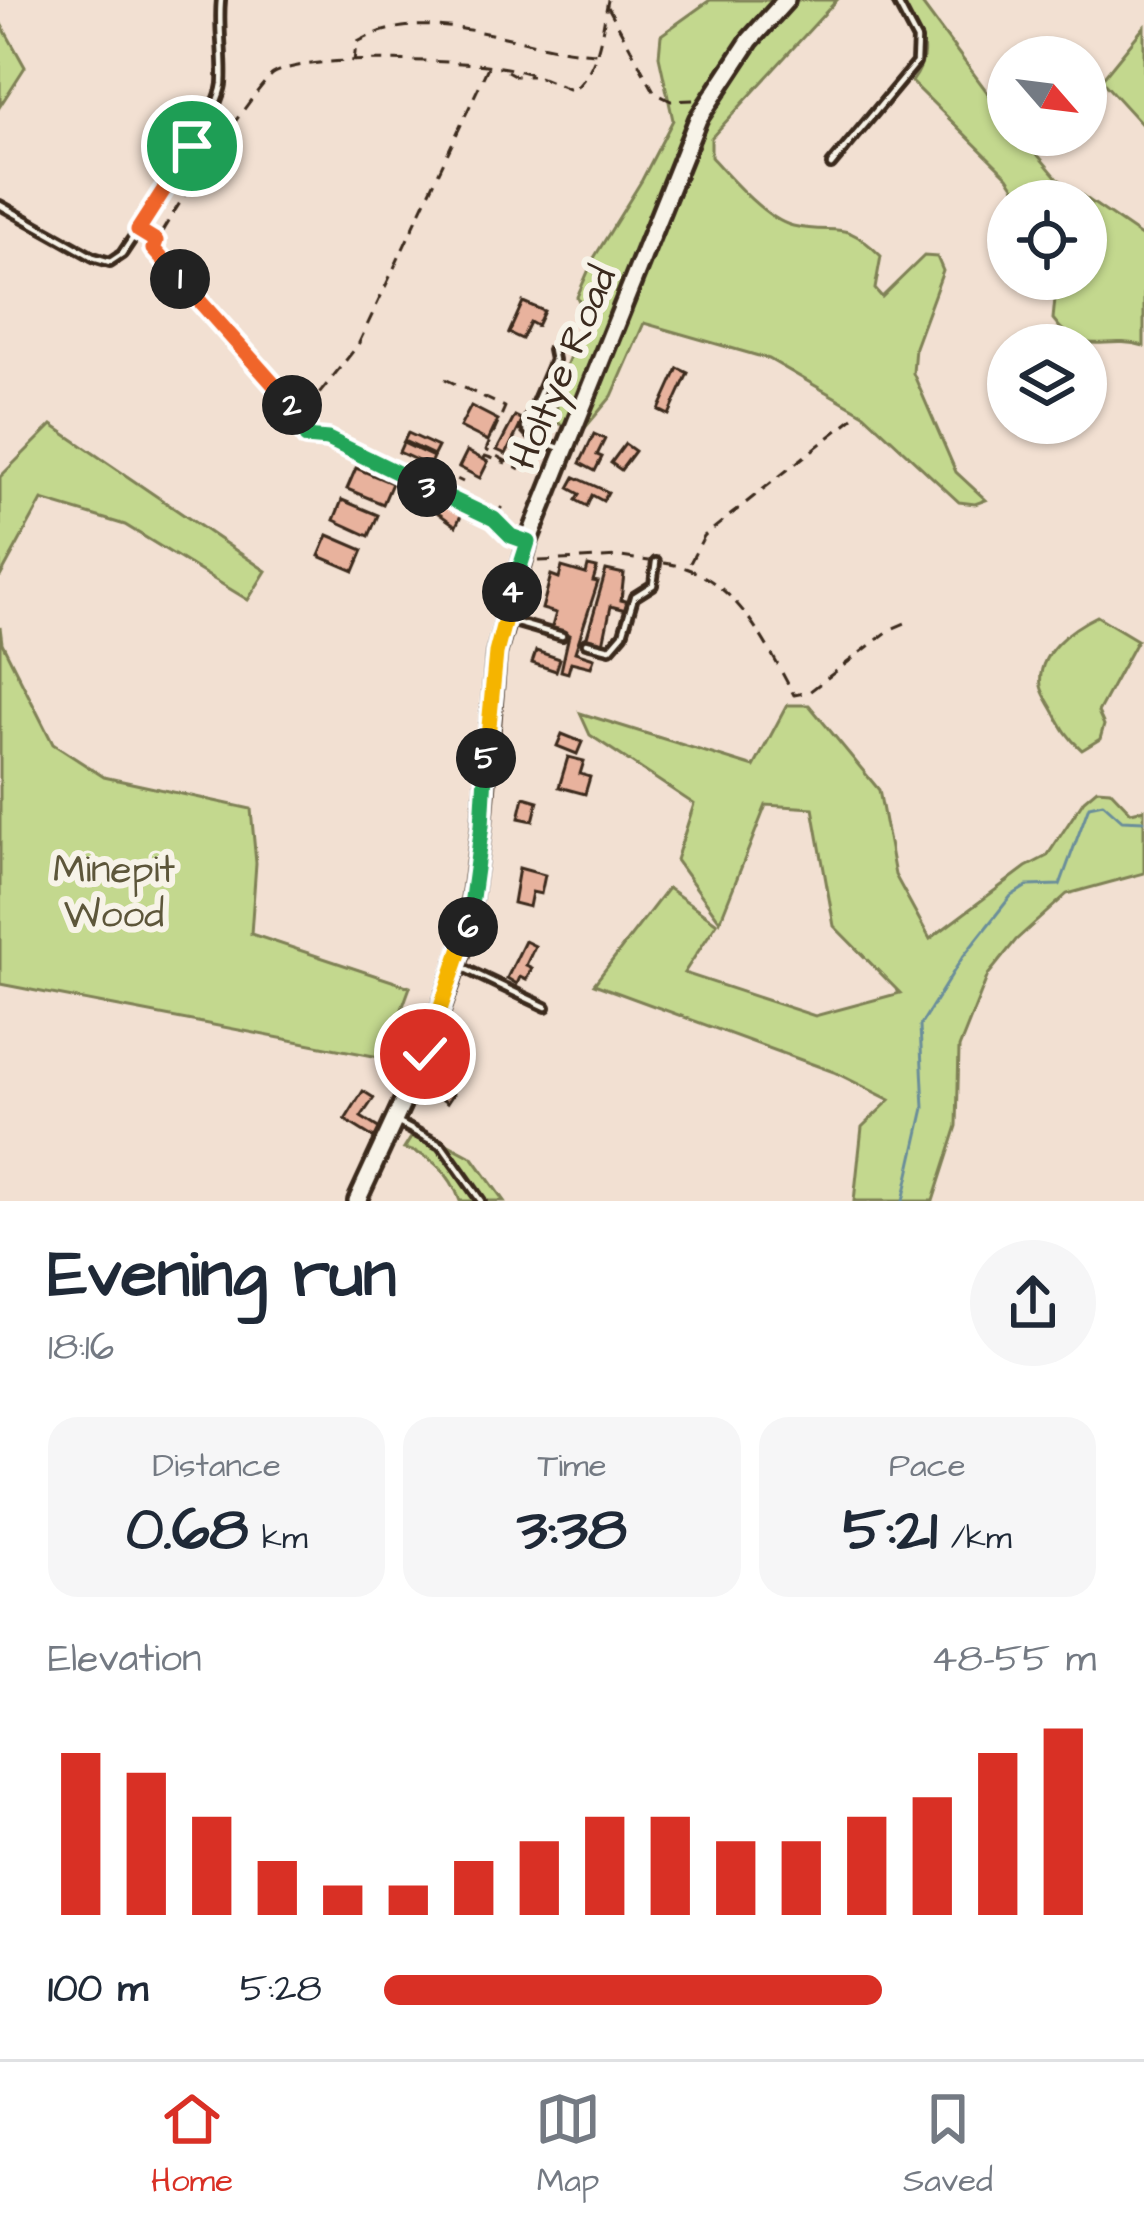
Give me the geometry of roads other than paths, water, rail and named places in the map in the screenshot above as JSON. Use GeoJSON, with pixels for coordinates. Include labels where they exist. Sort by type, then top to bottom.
{"type":"FeatureCollection","features":[{"type":"Feature","properties":{"kind":"main road","name":"Holtye Road"},"geometry":{"type":"LineString","coordinates":[[356,1201],[425,1054],[457,965],[475,893],[490,695],[504,619],[528,542],[709,99],[750,40],[786,0]]}},
{"type":"Feature","properties":{"kind":"lane"},"geometry":{"type":"LineString","coordinates":[[0,205],[93,257],[110,262],[122,254],[192,146],[222,87],[221,0]]}},
{"type":"Feature","properties":{"kind":"lane"},"geometry":{"type":"LineString","coordinates":[[830,165],[916,63],[917,40],[896,0]]}},
{"type":"Feature","properties":{"kind":"lane"},"geometry":{"type":"LineString","coordinates":[[552,350],[554,360],[525,428],[535,439],[565,451]]}},
{"type":"Feature","properties":{"kind":"lane"},"geometry":{"type":"LineString","coordinates":[[586,643],[610,649],[623,634],[634,597],[653,586],[656,562]]}},
{"type":"Feature","properties":{"kind":"lane"},"geometry":{"type":"LineString","coordinates":[[504,619],[562,636]]}},
{"type":"Feature","properties":{"kind":"lane"},"geometry":{"type":"LineString","coordinates":[[457,965],[547,1007]]}},
{"type":"Feature","properties":{"kind":"lane"},"geometry":{"type":"LineString","coordinates":[[394,1121],[442,1146],[481,1201]]}},
{"type":"Feature","properties":{"kind":"waterway"},"geometry":{"type":"LineString","coordinates":[[903,1201],[924,1108],[920,1026],[962,958],[1011,896],[1027,886],[1060,885],[1089,806],[1103,803],[1122,820],[1144,821]]}},
{"type":"Feature","properties":{"kind":"park label","name":"Minepit Wood"},"geometry":{"type":"Point","coordinates":[114,894]}}]}
